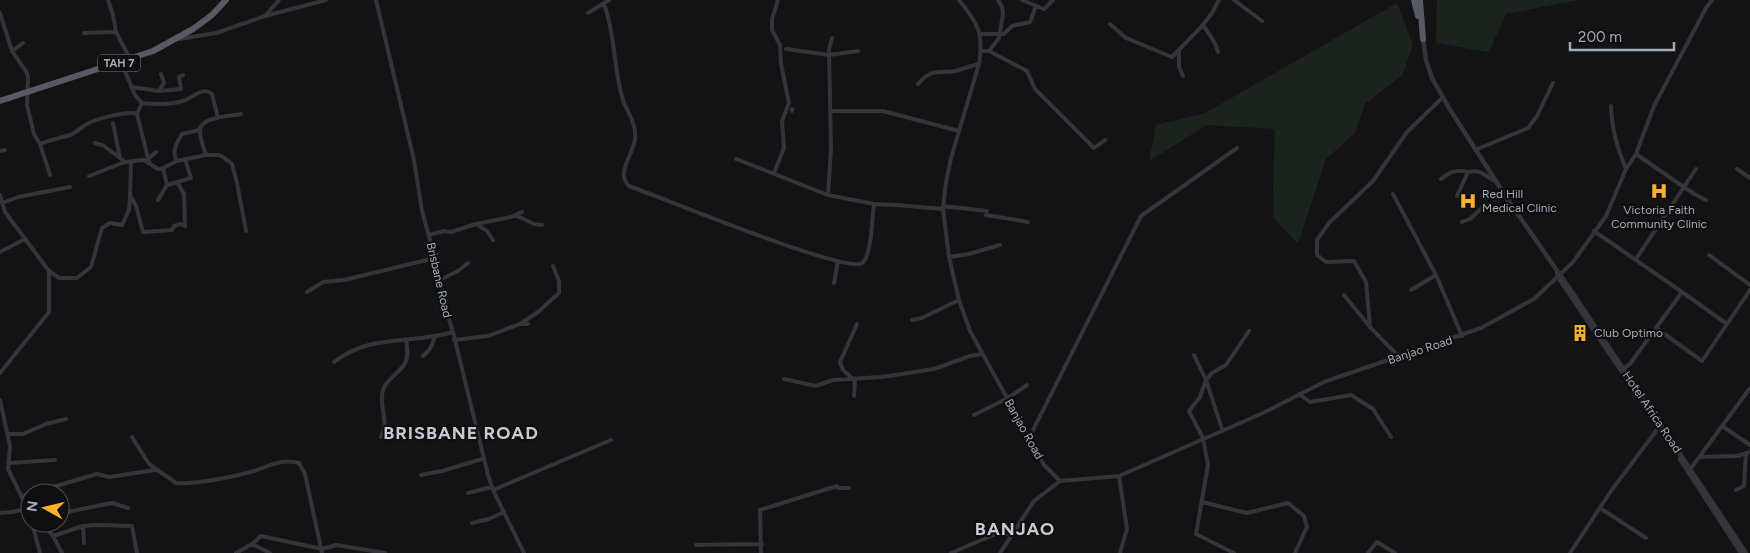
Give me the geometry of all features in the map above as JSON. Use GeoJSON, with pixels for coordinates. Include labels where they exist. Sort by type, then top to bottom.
{"type":"FeatureCollection","features":[{"type":"Feature","properties":{"kind":"highway","name":"TAH 7"},"geometry":{"type":"LineString","coordinates":[[0,101],[153,51],[177,39],[200,24],[226,0]]}},
{"type":"Feature","properties":{"kind":"highway"},"geometry":{"type":"LineString","coordinates":[[1417,0],[1419,17]]}},
{"type":"Feature","properties":{"kind":"highway"},"geometry":{"type":"LineString","coordinates":[[1417,0],[1423,39]]}},
{"type":"Feature","properties":{"kind":"street"},"geometry":{"type":"LineString","coordinates":[[108,0],[116,32],[130,59]]}},
{"type":"Feature","properties":{"kind":"street"},"geometry":{"type":"LineString","coordinates":[[265,16],[279,0]]}},
{"type":"Feature","properties":{"kind":"street"},"geometry":{"type":"LineString","coordinates":[[177,39],[216,33],[265,16],[326,0]]}},
{"type":"Feature","properties":{"kind":"street","name":"Brisbane Road"},"geometry":{"type":"LineString","coordinates":[[376,0],[414,160],[422,211],[435,258],[446,314],[453,332],[482,459],[492,488],[524,553]]}},
{"type":"Feature","properties":{"kind":"street"},"geometry":{"type":"LineString","coordinates":[[588,14],[610,0]]}},
{"type":"Feature","properties":{"kind":"street"},"geometry":{"type":"LineString","coordinates":[[774,173],[784,148],[782,121],[789,104],[781,64],[780,46],[772,30],[772,19],[775,4],[778,0]]}},
{"type":"Feature","properties":{"kind":"street","name":"Banjao Road"},"geometry":{"type":"LineString","coordinates":[[959,0],[970,13],[981,34],[981,51],[979,64],[951,158],[943,207],[949,257],[958,300],[970,331],[1044,465],[1060,480],[1119,476],[1262,413],[1324,382],[1487,326],[1534,299],[1558,274],[1573,262],[1606,216],[1626,169],[1636,154],[1654,106],[1712,0]]}},
{"type":"Feature","properties":{"kind":"street"},"geometry":{"type":"LineString","coordinates":[[989,51],[1000,34],[1003,14],[998,0]]}},
{"type":"Feature","properties":{"kind":"street"},"geometry":{"type":"LineString","coordinates":[[1022,0],[1044,9],[1053,0]]}},
{"type":"Feature","properties":{"kind":"street"},"geometry":{"type":"LineString","coordinates":[[1110,24],[1126,38],[1172,57],[1203,25],[1219,0]]}},
{"type":"Feature","properties":{"kind":"street"},"geometry":{"type":"LineString","coordinates":[[1234,0],[1262,22]]}},
{"type":"Feature","properties":{"kind":"street"},"geometry":{"type":"LineString","coordinates":[[604,4],[611,21],[624,101],[636,138],[625,165],[624,182],[628,186],[822,258],[860,264],[866,259],[874,204]]}},
{"type":"Feature","properties":{"kind":"street"},"geometry":{"type":"LineString","coordinates":[[981,34],[1004,34],[1012,26],[1030,22],[1036,6]]}},
{"type":"Feature","properties":{"kind":"street"},"geometry":{"type":"LineString","coordinates":[[0,14],[12,51],[27,73],[27,105],[29,115],[34,134],[40,144],[50,175]]}},
{"type":"Feature","properties":{"kind":"street","name":"Hotel Africa Road"},"geometry":{"type":"LineString","coordinates":[[1419,17],[1426,60],[1442,98],[1659,427],[1746,553]]}},
{"type":"Feature","properties":{"kind":"street"},"geometry":{"type":"LineString","coordinates":[[1203,25],[1216,44],[1218,52]]}},
{"type":"Feature","properties":{"kind":"street"},"geometry":{"type":"LineString","coordinates":[[84,33],[116,32]]}},
{"type":"Feature","properties":{"kind":"street"},"geometry":{"type":"LineString","coordinates":[[828,195],[831,149],[829,55],[832,38]]}},
{"type":"Feature","properties":{"kind":"street"},"geometry":{"type":"LineString","coordinates":[[12,51],[23,42]]}},
{"type":"Feature","properties":{"kind":"street"},"geometry":{"type":"LineString","coordinates":[[786,48],[829,55],[858,51]]}},
{"type":"Feature","properties":{"kind":"street"},"geometry":{"type":"LineString","coordinates":[[1179,50],[1179,67],[1183,76]]}},
{"type":"Feature","properties":{"kind":"street"},"geometry":{"type":"LineString","coordinates":[[981,51],[989,51],[1027,72],[1034,89],[1094,148],[1105,140]]}},
{"type":"Feature","properties":{"kind":"street"},"geometry":{"type":"LineString","coordinates":[[121,62],[135,95],[142,103]]}},
{"type":"Feature","properties":{"kind":"street"},"geometry":{"type":"LineString","coordinates":[[918,84],[932,72],[953,71],[979,64]]}},
{"type":"Feature","properties":{"kind":"street"},"geometry":{"type":"LineString","coordinates":[[159,91],[164,83],[161,74]]}},
{"type":"Feature","properties":{"kind":"street"},"geometry":{"type":"LineString","coordinates":[[131,87],[159,91],[181,89],[179,77],[184,75]]}},
{"type":"Feature","properties":{"kind":"street"},"geometry":{"type":"LineString","coordinates":[[1475,150],[1528,128],[1537,116],[1553,83]]}},
{"type":"Feature","properties":{"kind":"street"},"geometry":{"type":"LineString","coordinates":[[142,103],[176,102],[208,91],[212,94],[218,118]]}},
{"type":"Feature","properties":{"kind":"street"},"geometry":{"type":"LineString","coordinates":[[1370,328],[1366,282],[1354,261],[1326,262],[1317,255],[1318,240],[1329,223],[1373,181],[1407,132],[1442,98]]}},
{"type":"Feature","properties":{"kind":"street"},"geometry":{"type":"LineString","coordinates":[[142,103],[137,114],[148,160],[153,167],[163,168],[178,161],[206,155],[219,155],[228,159],[232,164],[238,183],[246,231]]}},
{"type":"Feature","properties":{"kind":"street"},"geometry":{"type":"LineString","coordinates":[[1611,106],[1612,126],[1626,169]]}},
{"type":"Feature","properties":{"kind":"street"},"geometry":{"type":"LineString","coordinates":[[830,111],[883,111],[959,131]]}},
{"type":"Feature","properties":{"kind":"street"},"geometry":{"type":"LineString","coordinates":[[40,144],[61,136],[72,135],[89,122],[125,112],[137,114]]}},
{"type":"Feature","properties":{"kind":"street"},"geometry":{"type":"LineString","coordinates":[[206,155],[199,130],[201,125],[204,122],[218,118],[241,114]]}},
{"type":"Feature","properties":{"kind":"street"},"geometry":{"type":"LineString","coordinates":[[113,123],[120,158]]}},
{"type":"Feature","properties":{"kind":"street"},"geometry":{"type":"LineString","coordinates":[[178,161],[175,158],[176,144],[182,134],[199,130]]}},
{"type":"Feature","properties":{"kind":"street"},"geometry":{"type":"LineString","coordinates":[[95,143],[104,146],[125,162]]}},
{"type":"Feature","properties":{"kind":"street"},"geometry":{"type":"LineString","coordinates":[[1029,438],[1141,216],[1237,148]]}},
{"type":"Feature","properties":{"kind":"street"},"geometry":{"type":"LineString","coordinates":[[89,176],[125,162],[148,160],[156,152]]}},
{"type":"Feature","properties":{"kind":"street"},"geometry":{"type":"LineString","coordinates":[[1636,154],[1706,200]]}},
{"type":"Feature","properties":{"kind":"street"},"geometry":{"type":"LineString","coordinates":[[158,200],[167,185],[191,178],[185,159]]}},
{"type":"Feature","properties":{"kind":"street"},"geometry":{"type":"LineString","coordinates":[[736,159],[828,195],[874,204],[943,207],[987,213],[1028,222]]}},
{"type":"Feature","properties":{"kind":"street"},"geometry":{"type":"LineString","coordinates":[[0,195],[5,212],[49,271],[59,278],[77,278],[91,267],[102,228],[110,223],[122,225],[129,210],[131,162]]}},
{"type":"Feature","properties":{"kind":"street"},"geometry":{"type":"LineString","coordinates":[[163,168],[167,185]]}},
{"type":"Feature","properties":{"kind":"street"},"geometry":{"type":"LineString","coordinates":[[1737,169],[1750,178]]}},
{"type":"Feature","properties":{"kind":"street"},"geometry":{"type":"LineString","coordinates":[[1441,179],[1450,172],[1476,170],[1483,172],[1488,178],[1495,181]]}},
{"type":"Feature","properties":{"kind":"street"},"geometry":{"type":"LineString","coordinates":[[1636,259],[1696,170]]}},
{"type":"Feature","properties":{"kind":"street"},"geometry":{"type":"LineString","coordinates":[[1457,196],[1468,172]]}},
{"type":"Feature","properties":{"kind":"street"},"geometry":{"type":"LineString","coordinates":[[130,195],[136,206],[143,232],[172,230],[174,226],[181,224],[185,226],[184,194],[177,182]]}},
{"type":"Feature","properties":{"kind":"street"},"geometry":{"type":"LineString","coordinates":[[2,203],[18,197],[70,187]]}},
{"type":"Feature","properties":{"kind":"street"},"geometry":{"type":"LineString","coordinates":[[1393,194],[1436,275],[1462,336]]}},
{"type":"Feature","properties":{"kind":"street"},"geometry":{"type":"LineString","coordinates":[[1462,222],[1470,219],[1485,205],[1501,209],[1508,200]]}},
{"type":"Feature","properties":{"kind":"street"},"geometry":{"type":"LineString","coordinates":[[0,215],[5,212]]}},
{"type":"Feature","properties":{"kind":"street"},"geometry":{"type":"LineString","coordinates":[[429,235],[444,231],[451,232],[522,212]]}},
{"type":"Feature","properties":{"kind":"street"},"geometry":{"type":"LineString","coordinates":[[515,215],[534,224],[542,225]]}},
{"type":"Feature","properties":{"kind":"street"},"geometry":{"type":"LineString","coordinates":[[476,224],[487,231],[493,240]]}},
{"type":"Feature","properties":{"kind":"street"},"geometry":{"type":"LineString","coordinates":[[1594,231],[1726,324]]}},
{"type":"Feature","properties":{"kind":"street"},"geometry":{"type":"LineString","coordinates":[[0,252],[25,239]]}},
{"type":"Feature","properties":{"kind":"street"},"geometry":{"type":"LineString","coordinates":[[949,257],[969,254],[1000,245]]}},
{"type":"Feature","properties":{"kind":"street"},"geometry":{"type":"LineString","coordinates":[[1709,255],[1750,285]]}},
{"type":"Feature","properties":{"kind":"street"},"geometry":{"type":"LineString","coordinates":[[307,292],[323,282],[344,280],[435,258]]}},
{"type":"Feature","properties":{"kind":"street"},"geometry":{"type":"LineString","coordinates":[[834,283],[838,261]]}},
{"type":"Feature","properties":{"kind":"street"},"geometry":{"type":"LineString","coordinates":[[440,280],[458,271],[468,263]]}},
{"type":"Feature","properties":{"kind":"street"},"geometry":{"type":"LineString","coordinates":[[454,340],[488,336],[520,324],[538,312],[559,292],[553,266]]}},
{"type":"Feature","properties":{"kind":"street"},"geometry":{"type":"LineString","coordinates":[[0,374],[49,312],[49,271]]}},
{"type":"Feature","properties":{"kind":"street"},"geometry":{"type":"LineString","coordinates":[[1411,290],[1436,275]]}},
{"type":"Feature","properties":{"kind":"street"},"geometry":{"type":"LineString","coordinates":[[1656,328],[1702,362],[1750,290]]}},
{"type":"Feature","properties":{"kind":"street"},"geometry":{"type":"LineString","coordinates":[[1623,369],[1630,364],[1682,292]]}},
{"type":"Feature","properties":{"kind":"street"},"geometry":{"type":"LineString","coordinates":[[1344,295],[1370,328],[1398,357]]}},
{"type":"Feature","properties":{"kind":"street"},"geometry":{"type":"LineString","coordinates":[[912,320],[922,318],[958,300]]}},
{"type":"Feature","properties":{"kind":"street"},"geometry":{"type":"LineString","coordinates":[[520,324],[528,324]]}},
{"type":"Feature","properties":{"kind":"street"},"geometry":{"type":"LineString","coordinates":[[854,396],[855,382],[843,370],[840,362],[857,324]]}},
{"type":"Feature","properties":{"kind":"street"},"geometry":{"type":"LineString","coordinates":[[1234,553],[1196,534],[1208,465],[1202,438],[1189,411],[1200,397],[1206,380],[1212,373],[1226,365],[1249,331]]}},
{"type":"Feature","properties":{"kind":"street"},"geometry":{"type":"LineString","coordinates":[[334,362],[344,354],[368,344],[435,337],[453,332]]}},
{"type":"Feature","properties":{"kind":"street"},"geometry":{"type":"LineString","coordinates":[[423,356],[430,349],[435,337]]}},
{"type":"Feature","properties":{"kind":"street"},"geometry":{"type":"LineString","coordinates":[[381,437],[385,430],[383,391],[389,379],[405,363],[408,339]]}},
{"type":"Feature","properties":{"kind":"street"},"geometry":{"type":"LineString","coordinates":[[784,379],[816,386],[833,380],[854,380],[934,369],[970,356],[982,354]]}},
{"type":"Feature","properties":{"kind":"street"},"geometry":{"type":"LineString","coordinates":[[1194,354],[1206,380],[1222,429]]}},
{"type":"Feature","properties":{"kind":"street","name":"Hotel Africa Road"},"geometry":{"type":"LineString","coordinates":[[1612,356],[1623,369],[1741,553]]}},
{"type":"Feature","properties":{"kind":"street"},"geometry":{"type":"LineString","coordinates":[[974,415],[1008,398],[1027,385]]}},
{"type":"Feature","properties":{"kind":"street"},"geometry":{"type":"LineString","coordinates":[[1689,471],[1722,426],[1748,395],[1750,388]]}},
{"type":"Feature","properties":{"kind":"street"},"geometry":{"type":"LineString","coordinates":[[1299,394],[1310,402],[1350,395],[1374,409],[1391,437]]}},
{"type":"Feature","properties":{"kind":"street"},"geometry":{"type":"LineString","coordinates":[[0,400],[10,446],[8,469],[20,491]]}},
{"type":"Feature","properties":{"kind":"street"},"geometry":{"type":"LineString","coordinates":[[0,430],[23,434],[46,424],[66,419]]}},
{"type":"Feature","properties":{"kind":"street"},"geometry":{"type":"LineString","coordinates":[[1722,426],[1750,445]]}},
{"type":"Feature","properties":{"kind":"street"},"geometry":{"type":"LineString","coordinates":[[1570,553],[1659,427]]}},
{"type":"Feature","properties":{"kind":"street"},"geometry":{"type":"LineString","coordinates":[[132,437],[155,470],[181,484],[256,470],[286,460],[299,462],[304,474],[322,551]]}},
{"type":"Feature","properties":{"kind":"street"},"geometry":{"type":"LineString","coordinates":[[468,493],[492,488],[611,440]]}},
{"type":"Feature","properties":{"kind":"street"},"geometry":{"type":"LineString","coordinates":[[1700,457],[1737,456],[1748,452],[1744,486],[1736,490]]}},
{"type":"Feature","properties":{"kind":"street"},"geometry":{"type":"LineString","coordinates":[[421,475],[482,459]]}},
{"type":"Feature","properties":{"kind":"street"},"geometry":{"type":"LineString","coordinates":[[9,463],[55,460]]}},
{"type":"Feature","properties":{"kind":"street"},"geometry":{"type":"LineString","coordinates":[[66,483],[97,474],[109,477],[155,470]]}},
{"type":"Feature","properties":{"kind":"street"},"geometry":{"type":"LineString","coordinates":[[1119,476],[1128,529],[1120,553]]}},
{"type":"Feature","properties":{"kind":"street"},"geometry":{"type":"LineString","coordinates":[[1000,553],[1034,501],[1060,480]]}},
{"type":"Feature","properties":{"kind":"street"},"geometry":{"type":"LineString","coordinates":[[761,553],[760,510],[838,487],[849,488]]}},
{"type":"Feature","properties":{"kind":"street"},"geometry":{"type":"LineString","coordinates":[[1202,502],[1247,513],[1288,503],[1304,516],[1307,527],[1295,553]]}},
{"type":"Feature","properties":{"kind":"street"},"geometry":{"type":"LineString","coordinates":[[70,511],[112,504],[128,508]]}},
{"type":"Feature","properties":{"kind":"street"},"geometry":{"type":"LineString","coordinates":[[1600,508],[1646,538]]}},
{"type":"Feature","properties":{"kind":"street"},"geometry":{"type":"LineString","coordinates":[[0,513],[20,511]]}},
{"type":"Feature","properties":{"kind":"street"},"geometry":{"type":"LineString","coordinates":[[472,523],[489,519],[504,512]]}},
{"type":"Feature","properties":{"kind":"street"},"geometry":{"type":"LineString","coordinates":[[53,536],[83,526],[132,526],[137,553]]}},
{"type":"Feature","properties":{"kind":"street"},"geometry":{"type":"LineString","coordinates":[[83,526],[84,543]]}},
{"type":"Feature","properties":{"kind":"street"},"geometry":{"type":"LineString","coordinates":[[35,533],[40,553]]}},
{"type":"Feature","properties":{"kind":"street"},"geometry":{"type":"LineString","coordinates":[[50,533],[62,553]]}},
{"type":"Feature","properties":{"kind":"street"},"geometry":{"type":"LineString","coordinates":[[950,553],[998,533],[1011,535]]}},
{"type":"Feature","properties":{"kind":"street"},"geometry":{"type":"LineString","coordinates":[[236,553],[252,544],[261,536],[322,551],[336,545],[386,553]]}},
{"type":"Feature","properties":{"kind":"street"},"geometry":{"type":"LineString","coordinates":[[1368,553],[1377,542],[1395,553]]}},
{"type":"Feature","properties":{"kind":"street"},"geometry":{"type":"LineString","coordinates":[[252,544],[270,553]]}},
{"type":"Feature","properties":{"kind":"street"},"geometry":{"type":"LineString","coordinates":[[696,545],[762,544]]}},
{"type":"Feature","properties":{"kind":"shaded area"},"geometry":{"type":"Polygon","coordinates":[[[1437,0],[1578,0],[1506,14],[1489,52],[1436,43],[1437,0]]]}},
{"type":"Feature","properties":{"kind":"shaded area"},"geometry":{"type":"Polygon","coordinates":[[[1397,3],[1413,45],[1403,74],[1365,104],[1355,133],[1326,159],[1298,244],[1274,218],[1275,129],[1207,125],[1149,161],[1156,125],[1205,113],[1397,3]]]}},
{"type":"Feature","properties":{"kind":"place","name":"Victoria Faith Community Clinic"},"geometry":{"type":"Point","coordinates":[1659,191]}},
{"type":"Feature","properties":{"kind":"place","name":"Red Hill Medical Clinic"},"geometry":{"type":"Point","coordinates":[1468,201]}},
{"type":"Feature","properties":{"kind":"place","name":"Club Optimo"},"geometry":{"type":"Point","coordinates":[1580,333]}},
{"type":"Feature","properties":{"kind":"district","name":"BRISBANE ROAD"},"geometry":{"type":"Point","coordinates":[461,433]}},
{"type":"Feature","properties":{"kind":"district","name":"BANJAO"},"geometry":{"type":"Point","coordinates":[1015,529]}}]}
